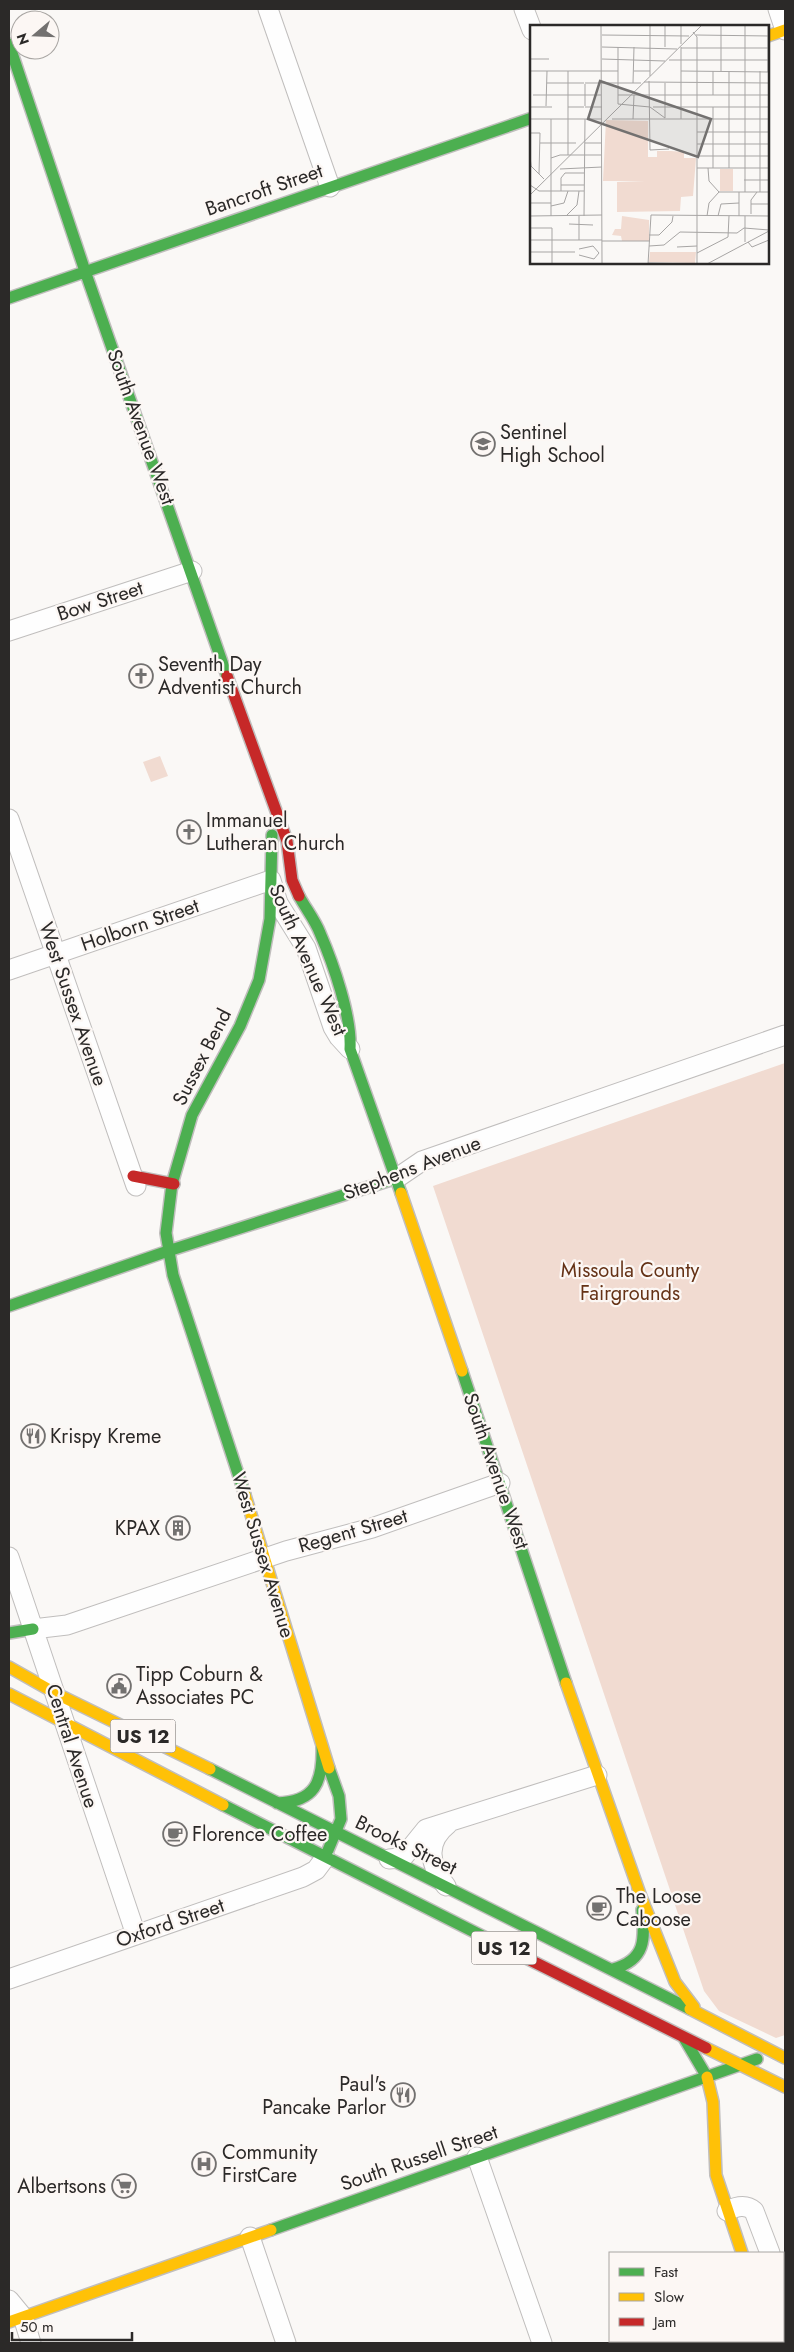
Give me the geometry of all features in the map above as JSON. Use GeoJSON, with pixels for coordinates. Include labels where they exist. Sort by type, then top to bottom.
{"type":"FeatureCollection","features":[{"type":"Feature","properties":{"kind":"main road"},"geometry":{"type":"LineString","coordinates":[[769,36],[785,30]]}},
{"type":"Feature","properties":{"kind":"main road","name":"South Avenue West"},"geometry":{"type":"LineString","coordinates":[[9,44],[86,271],[274,809],[287,840],[292,880],[320,932],[348,1017],[351,1033],[350,1049],[397,1178],[597,1775],[640,1894]]}},
{"type":"Feature","properties":{"kind":"main road","name":"Bancroft Street"},"geometry":{"type":"LineString","coordinates":[[9,298],[530,119]]}},
{"type":"Feature","properties":{"kind":"main road","name":"South Avenue West"},"geometry":{"type":"LineString","coordinates":[[271,880],[274,809]]}},
{"type":"Feature","properties":{"kind":"main road","name":"Sussex Bend"},"geometry":{"type":"LineString","coordinates":[[168,1251],[166,1225],[184,1139],[195,1109],[241,1023],[255,992],[264,962],[270,923],[271,880]]}},
{"type":"Feature","properties":{"kind":"main road","name":"Stephens Avenue"},"geometry":{"type":"LineString","coordinates":[[9,1306],[168,1251],[397,1178]]}},
{"type":"Feature","properties":{"kind":"main road"},"geometry":{"type":"LineString","coordinates":[[135,1183],[174,1184]]}},
{"type":"Feature","properties":{"kind":"main road","name":"West Sussex Avenue"},"geometry":{"type":"LineString","coordinates":[[168,1251],[173,1275],[266,1558],[341,1806],[341,1819],[325,1858]]}},
{"type":"Feature","properties":{"kind":"main road"},"geometry":{"type":"LineString","coordinates":[[9,1633],[23,1629],[33,1629]]}},
{"type":"Feature","properties":{"kind":"main road","name":"Brooks Street"},"geometry":{"type":"LineString","coordinates":[[9,1666],[55,1693],[613,1969],[785,2058]]}},
{"type":"Feature","properties":{"kind":"main road","name":"US 12"},"geometry":{"type":"LineString","coordinates":[[9,1694],[325,1858],[785,2087]]}},
{"type":"Feature","properties":{"kind":"main road"},"geometry":{"type":"LineString","coordinates":[[277,1803],[291,1802],[305,1797],[315,1788],[321,1778],[323,1767],[322,1747]]}},
{"type":"Feature","properties":{"kind":"main road"},"geometry":{"type":"LineString","coordinates":[[613,1969],[625,1967],[630,1963],[638,1955],[644,1941],[640,1894]]}},
{"type":"Feature","properties":{"kind":"main road"},"geometry":{"type":"LineString","coordinates":[[640,1894],[655,1928],[674,1984],[702,2015]]}},
{"type":"Feature","properties":{"kind":"main road"},"geometry":{"type":"LineString","coordinates":[[684,2038],[700,2062],[707,2077],[714,2102],[716,2175],[742,2252]]}},
{"type":"Feature","properties":{"kind":"main road","name":"South Russell Street"},"geometry":{"type":"LineString","coordinates":[[16,2320],[785,2049]]}},
{"type":"Feature","properties":{"kind":"street"},"geometry":{"type":"LineString","coordinates":[[268,9],[330,187]]}},
{"type":"Feature","properties":{"kind":"street"},"geometry":{"type":"LineString","coordinates":[[524,9],[530,25]]}},
{"type":"Feature","properties":{"kind":"street"},"geometry":{"type":"LineString","coordinates":[[778,9],[785,30]]}},
{"type":"Feature","properties":{"kind":"street","name":"Bow Street"},"geometry":{"type":"LineString","coordinates":[[9,631],[192,571]]}},
{"type":"Feature","properties":{"kind":"street","name":"West Sussex Avenue"},"geometry":{"type":"LineString","coordinates":[[9,819],[135,1183]]}},
{"type":"Feature","properties":{"kind":"street","name":"Holborn Street"},"geometry":{"type":"LineString","coordinates":[[9,970],[271,880]]}},
{"type":"Feature","properties":{"kind":"street","name":"South Avenue West"},"geometry":{"type":"LineString","coordinates":[[271,880],[278,903],[306,948],[333,1027],[350,1049]]}},
{"type":"Feature","properties":{"kind":"street","name":"Stephens Avenue"},"geometry":{"type":"LineString","coordinates":[[397,1178],[422,1161],[785,1035]]}},
{"type":"Feature","properties":{"kind":"street","name":"Regent Street"},"geometry":{"type":"LineString","coordinates":[[33,1629],[67,1624],[266,1558],[372,1528],[500,1483]]}},
{"type":"Feature","properties":{"kind":"street","name":"Central Avenue"},"geometry":{"type":"LineString","coordinates":[[9,1557],[136,1935]]}},
{"type":"Feature","properties":{"kind":"street"},"geometry":{"type":"LineString","coordinates":[[389,1859],[400,1858],[405,1855],[426,1830],[597,1775]]}},
{"type":"Feature","properties":{"kind":"street"},"geometry":{"type":"LineString","coordinates":[[447,1887],[435,1868],[431,1853],[434,1841],[448,1824]]}},
{"type":"Feature","properties":{"kind":"street","name":"Oxford Street"},"geometry":{"type":"LineString","coordinates":[[9,1979],[303,1877],[316,1870],[325,1858]]}},
{"type":"Feature","properties":{"kind":"street"},"geometry":{"type":"LineString","coordinates":[[477,2157],[542,2343]]}},
{"type":"Feature","properties":{"kind":"street"},"geometry":{"type":"LineString","coordinates":[[728,2211],[744,2206],[750,2207],[754,2211],[770,2252]]}},
{"type":"Feature","properties":{"kind":"street"},"geometry":{"type":"LineString","coordinates":[[250,2237],[286,2343]]}},
{"type":"Feature","properties":{"kind":"street"},"geometry":{"type":"LineString","coordinates":[[9,2300],[16,2320],[32,2343]]}},
{"type":"Feature","properties":{"kind":"green space"},"geometry":{"type":"Polygon","coordinates":[[[160,756],[168,776],[151,782],[143,762],[160,756]]]}},
{"type":"Feature","properties":{"kind":"green space","name":"Missoula County Fairgrounds"},"geometry":{"type":"Polygon","coordinates":[[[785,1063],[785,2035],[776,2038],[719,2011],[704,1991],[433,1186],[785,1063]]]}},
{"type":"Feature","properties":{"kind":"traffic: fast"},"geometry":{"type":"LineString","coordinates":[[9,44],[85,271],[227,676]]}},
{"type":"Feature","properties":{"kind":"traffic: fast"},"geometry":{"type":"LineString","coordinates":[[9,298],[530,119]]}},
{"type":"Feature","properties":{"kind":"traffic: fast"},"geometry":{"type":"LineString","coordinates":[[245,1495],[173,1275],[166,1233],[172,1184],[192,1115],[240,1026],[259,980],[270,919],[272,835]]}},
{"type":"Feature","properties":{"kind":"traffic: fast"},"geometry":{"type":"LineString","coordinates":[[299,896],[318,928],[336,974],[348,1022],[350,1049],[401,1193]]}},
{"type":"Feature","properties":{"kind":"traffic: fast"},"geometry":{"type":"LineString","coordinates":[[9,1306],[168,1251],[397,1178]]}},
{"type":"Feature","properties":{"kind":"traffic: fast"},"geometry":{"type":"LineString","coordinates":[[462,1371],[566,1683]]}},
{"type":"Feature","properties":{"kind":"traffic: fast"},"geometry":{"type":"LineString","coordinates":[[9,1633],[33,1629]]}},
{"type":"Feature","properties":{"kind":"traffic: fast"},"geometry":{"type":"LineString","coordinates":[[277,1803],[300,1799],[314,1788],[321,1770],[322,1747]]}},
{"type":"Feature","properties":{"kind":"traffic: fast"},"geometry":{"type":"LineString","coordinates":[[326,1855],[341,1819],[339,1796],[329,1768]]}},
{"type":"Feature","properties":{"kind":"traffic: fast"},"geometry":{"type":"LineString","coordinates":[[210,1769],[690,2009]]}},
{"type":"Feature","properties":{"kind":"traffic: fast"},"geometry":{"type":"LineString","coordinates":[[223,1805],[512,1951]]}},
{"type":"Feature","properties":{"kind":"traffic: fast"},"geometry":{"type":"LineString","coordinates":[[613,1969],[632,1960],[641,1947],[643,1939],[642,1910]]}},
{"type":"Feature","properties":{"kind":"traffic: fast"},"geometry":{"type":"LineString","coordinates":[[684,2038],[707,2077]]}},
{"type":"Feature","properties":{"kind":"traffic: fast"},"geometry":{"type":"LineString","coordinates":[[271,2230],[757,2059]]}},
{"type":"Feature","properties":{"kind":"traffic: slow"},"geometry":{"type":"LineString","coordinates":[[769,36],[785,30]]}},
{"type":"Feature","properties":{"kind":"traffic: slow"},"geometry":{"type":"LineString","coordinates":[[401,1193],[462,1371]]}},
{"type":"Feature","properties":{"kind":"traffic: slow"},"geometry":{"type":"LineString","coordinates":[[245,1495],[329,1768]]}},
{"type":"Feature","properties":{"kind":"traffic: slow"},"geometry":{"type":"LineString","coordinates":[[9,1667],[55,1693],[210,1769]]}},
{"type":"Feature","properties":{"kind":"traffic: slow"},"geometry":{"type":"LineString","coordinates":[[566,1683],[640,1894]]}},
{"type":"Feature","properties":{"kind":"traffic: slow"},"geometry":{"type":"LineString","coordinates":[[9,1694],[223,1805]]}},
{"type":"Feature","properties":{"kind":"traffic: slow"},"geometry":{"type":"LineString","coordinates":[[640,1894],[675,1982],[694,2007]]}},
{"type":"Feature","properties":{"kind":"traffic: slow"},"geometry":{"type":"LineString","coordinates":[[690,2009],[785,2058]]}},
{"type":"Feature","properties":{"kind":"traffic: slow"},"geometry":{"type":"LineString","coordinates":[[706,2048],[785,2087]]}},
{"type":"Feature","properties":{"kind":"traffic: slow"},"geometry":{"type":"LineString","coordinates":[[707,2077],[713,2102],[716,2175],[742,2252]]}},
{"type":"Feature","properties":{"kind":"traffic: slow"},"geometry":{"type":"LineString","coordinates":[[9,2322],[271,2230]]}},
{"type":"Feature","properties":{"kind":"traffic: jam"},"geometry":{"type":"LineString","coordinates":[[227,676],[287,841],[292,880],[299,896]]}},
{"type":"Feature","properties":{"kind":"traffic: jam"},"geometry":{"type":"LineString","coordinates":[[133,1176],[174,1184]]}},
{"type":"Feature","properties":{"kind":"traffic: jam"},"geometry":{"type":"LineString","coordinates":[[512,1951],[706,2048]]}},
{"type":"Feature","properties":{"kind":"place","name":"Sentinel High School"},"geometry":{"type":"Point","coordinates":[483,444]}},
{"type":"Feature","properties":{"kind":"place","name":"Seventh Day Adventist Church"},"geometry":{"type":"Point","coordinates":[141,676]}},
{"type":"Feature","properties":{"kind":"place","name":"Immanuel Lutheran Church"},"geometry":{"type":"Point","coordinates":[189,832]}},
{"type":"Feature","properties":{"kind":"place","name":"Krispy Kreme"},"geometry":{"type":"Point","coordinates":[33,1436]}},
{"type":"Feature","properties":{"kind":"place","name":"KPAX"},"geometry":{"type":"Point","coordinates":[178,1528]}},
{"type":"Feature","properties":{"kind":"place","name":"Tipp Coburn & Associates PC"},"geometry":{"type":"Point","coordinates":[119,1686]}},
{"type":"Feature","properties":{"kind":"place","name":"Florence Coffee"},"geometry":{"type":"Point","coordinates":[175,1834]}},
{"type":"Feature","properties":{"kind":"place","name":"The Loose Caboose"},"geometry":{"type":"Point","coordinates":[599,1908]}},
{"type":"Feature","properties":{"kind":"place","name":"Paul's Pancake Parlor"},"geometry":{"type":"Point","coordinates":[403,2095]}},
{"type":"Feature","properties":{"kind":"place","name":"Community FirstCare"},"geometry":{"type":"Point","coordinates":[204,2164]}},
{"type":"Feature","properties":{"kind":"place","name":"Albertsons"},"geometry":{"type":"Point","coordinates":[124,2186]}}]}
